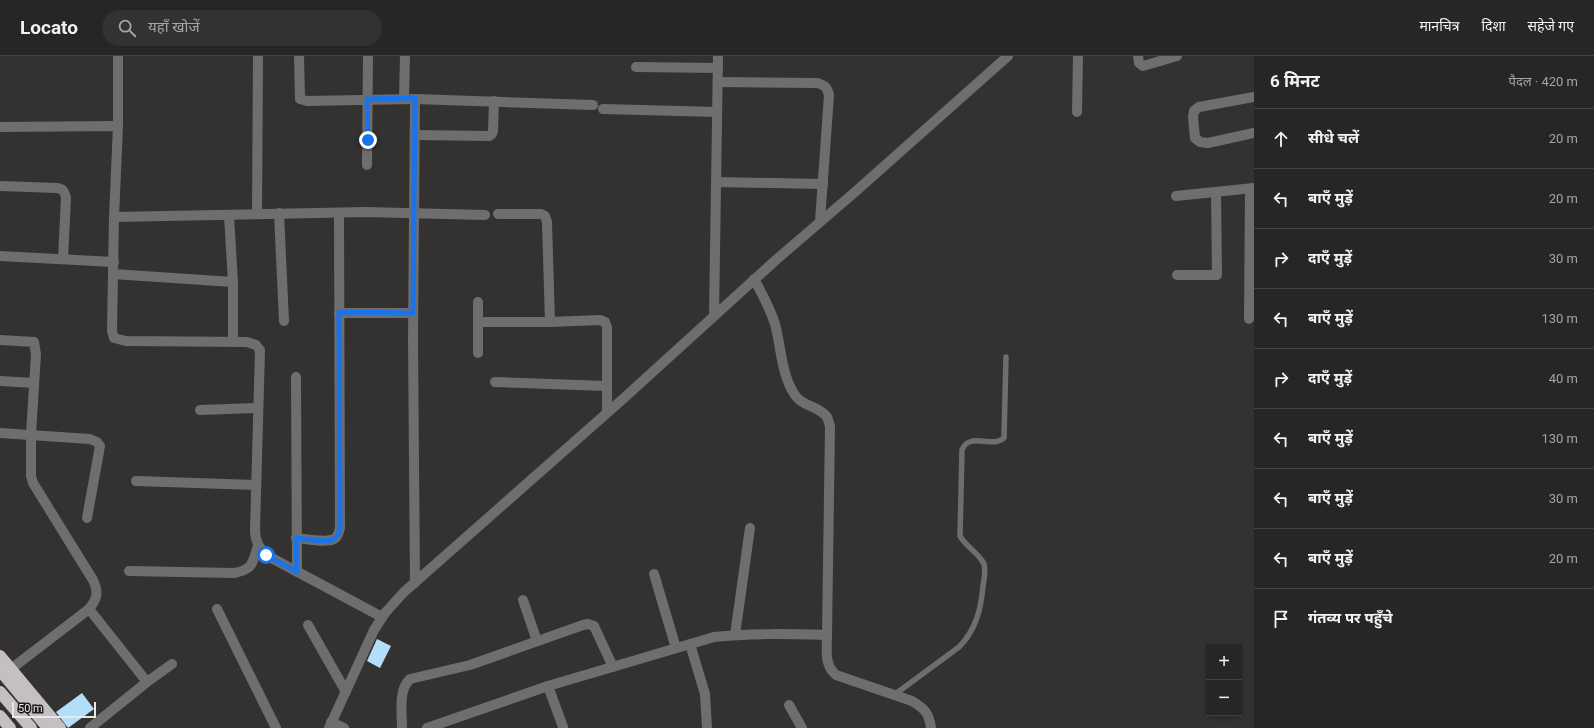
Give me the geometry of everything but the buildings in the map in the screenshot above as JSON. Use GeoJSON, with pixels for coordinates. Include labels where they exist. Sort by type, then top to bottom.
{"type":"FeatureCollection","features":[{"type":"Feature","properties":{"kind":"highway"},"geometry":{"type":"LineString","coordinates":[[0,656],[5,670],[48,728]]}},
{"type":"Feature","properties":{"kind":"highway"},"geometry":{"type":"LineString","coordinates":[[5,670],[60,728]]}},
{"type":"Feature","properties":{"kind":"highway"},"geometry":{"type":"LineString","coordinates":[[0,692],[31,728]]}},
{"type":"Feature","properties":{"kind":"highway"},"geometry":{"type":"LineString","coordinates":[[0,716],[10,728]]}},
{"type":"Feature","properties":{"kind":"street"},"geometry":{"type":"LineString","coordinates":[[118,56],[118,126],[114,216],[112,331],[114,338],[126,341],[247,342],[256,345],[260,350],[255,530],[255,538],[258,546],[266,555],[382,617]]}},
{"type":"Feature","properties":{"kind":"street"},"geometry":{"type":"LineString","coordinates":[[258,56],[258,214]]}},
{"type":"Feature","properties":{"kind":"street"},"geometry":{"type":"LineString","coordinates":[[299,56],[300,99],[307,101],[415,98],[592,105]]}},
{"type":"Feature","properties":{"kind":"street"},"geometry":{"type":"LineString","coordinates":[[367,166],[368,56]]}},
{"type":"Feature","properties":{"kind":"street"},"geometry":{"type":"LineString","coordinates":[[404,56],[404,99]]}},
{"type":"Feature","properties":{"kind":"street"},"geometry":{"type":"LineString","coordinates":[[714,316],[718,56]]}},
{"type":"Feature","properties":{"kind":"street"},"geometry":{"type":"LineString","coordinates":[[344,728],[330,725],[374,630],[382,617],[404,592],[754,279],[1008,56]]}},
{"type":"Feature","properties":{"kind":"street"},"geometry":{"type":"LineString","coordinates":[[1077,112],[1078,56]]}},
{"type":"Feature","properties":{"kind":"street"},"geometry":{"type":"LineString","coordinates":[[1138,56],[1139,63],[1143,66],[1177,56]]}},
{"type":"Feature","properties":{"kind":"street"},"geometry":{"type":"LineString","coordinates":[[636,67],[718,68]]}},
{"type":"Feature","properties":{"kind":"street"},"geometry":{"type":"LineString","coordinates":[[718,82],[817,83],[824,84],[827,88],[829,95],[820,221]]}},
{"type":"Feature","properties":{"kind":"street"},"geometry":{"type":"LineString","coordinates":[[1254,96],[1199,107],[1194,111],[1193,117],[1195,138],[1200,142],[1208,143],[1254,133]]}},
{"type":"Feature","properties":{"kind":"street"},"geometry":{"type":"LineString","coordinates":[[415,98],[413,313],[415,583]]}},
{"type":"Feature","properties":{"kind":"street"},"geometry":{"type":"LineString","coordinates":[[415,135],[490,136],[493,131],[494,101]]}},
{"type":"Feature","properties":{"kind":"street"},"geometry":{"type":"LineString","coordinates":[[603,109],[717,112]]}},
{"type":"Feature","properties":{"kind":"street"},"geometry":{"type":"LineString","coordinates":[[0,127],[118,126]]}},
{"type":"Feature","properties":{"kind":"street"},"geometry":{"type":"LineString","coordinates":[[716,182],[823,184]]}},
{"type":"Feature","properties":{"kind":"street"},"geometry":{"type":"LineString","coordinates":[[0,186],[62,189],[66,197],[63,259]]}},
{"type":"Feature","properties":{"kind":"street"},"geometry":{"type":"LineString","coordinates":[[1176,196],[1252,189],[1249,319]]}},
{"type":"Feature","properties":{"kind":"street"},"geometry":{"type":"LineString","coordinates":[[1177,274],[1217,275],[1216,192]]}},
{"type":"Feature","properties":{"kind":"street"},"geometry":{"type":"LineString","coordinates":[[114,216],[229,216],[279,213],[339,214],[366,212],[485,215]]}},
{"type":"Feature","properties":{"kind":"street"},"geometry":{"type":"LineString","coordinates":[[279,213],[284,321]]}},
{"type":"Feature","properties":{"kind":"street"},"geometry":{"type":"LineString","coordinates":[[296,538],[327,541],[335,539],[340,528],[339,214]]}},
{"type":"Feature","properties":{"kind":"street"},"geometry":{"type":"LineString","coordinates":[[498,214],[541,214],[547,222],[550,322]]}},
{"type":"Feature","properties":{"kind":"street"},"geometry":{"type":"LineString","coordinates":[[229,216],[233,282],[234,342]]}},
{"type":"Feature","properties":{"kind":"street"},"geometry":{"type":"LineString","coordinates":[[0,256],[114,262]]}},
{"type":"Feature","properties":{"kind":"street"},"geometry":{"type":"LineString","coordinates":[[113,274],[233,282]]}},
{"type":"Feature","properties":{"kind":"street"},"geometry":{"type":"LineString","coordinates":[[754,279],[772,315],[787,378],[792,391],[796,398],[803,404],[821,412],[827,417],[830,426],[827,635],[827,658],[830,670],[836,675],[912,701],[923,708],[930,718],[930,728]]}},
{"type":"Feature","properties":{"kind":"street"},"geometry":{"type":"LineString","coordinates":[[478,302],[478,353]]}},
{"type":"Feature","properties":{"kind":"street"},"geometry":{"type":"LineString","coordinates":[[339,312],[413,313]]}},
{"type":"Feature","properties":{"kind":"street"},"geometry":{"type":"LineString","coordinates":[[478,322],[600,320],[605,322],[607,327],[607,412]]}},
{"type":"Feature","properties":{"kind":"street"},"geometry":{"type":"LineString","coordinates":[[0,340],[34,342],[36,354],[31,434],[31,476],[33,483],[97,588],[97,599],[89,609],[5,670]]}},
{"type":"Feature","properties":{"kind":"street"},"geometry":{"type":"LineString","coordinates":[[296,377],[297,572]]}},
{"type":"Feature","properties":{"kind":"street"},"geometry":{"type":"LineString","coordinates":[[0,381],[34,383]]}},
{"type":"Feature","properties":{"kind":"street"},"geometry":{"type":"LineString","coordinates":[[495,382],[606,386]]}},
{"type":"Feature","properties":{"kind":"street"},"geometry":{"type":"LineString","coordinates":[[200,410],[258,408]]}},
{"type":"Feature","properties":{"kind":"street"},"geometry":{"type":"LineString","coordinates":[[0,433],[90,439],[97,442],[100,446],[87,518]]}},
{"type":"Feature","properties":{"kind":"street"},"geometry":{"type":"LineString","coordinates":[[136,481],[256,485]]}},
{"type":"Feature","properties":{"kind":"street"},"geometry":{"type":"LineString","coordinates":[[735,635],[750,528]]}},
{"type":"Feature","properties":{"kind":"street"},"geometry":{"type":"LineString","coordinates":[[129,571],[240,572],[251,567],[258,546]]}},
{"type":"Feature","properties":{"kind":"street"},"geometry":{"type":"LineString","coordinates":[[654,574],[676,648]]}},
{"type":"Feature","properties":{"kind":"street"},"geometry":{"type":"LineString","coordinates":[[523,600],[537,641]]}},
{"type":"Feature","properties":{"kind":"street"},"geometry":{"type":"LineString","coordinates":[[89,609],[147,682]]}},
{"type":"Feature","properties":{"kind":"street"},"geometry":{"type":"LineString","coordinates":[[217,609],[276,728]]}},
{"type":"Feature","properties":{"kind":"street"},"geometry":{"type":"LineString","coordinates":[[402,728],[403,691],[405,684],[410,679],[470,664],[583,625],[588,624],[594,626],[613,667]]}},
{"type":"Feature","properties":{"kind":"street"},"geometry":{"type":"LineString","coordinates":[[308,625],[346,692]]}},
{"type":"Feature","properties":{"kind":"street"},"geometry":{"type":"LineString","coordinates":[[427,728],[548,686],[714,638],[735,635],[827,635]]}},
{"type":"Feature","properties":{"kind":"street"},"geometry":{"type":"LineString","coordinates":[[690,644],[705,694],[707,728]]}},
{"type":"Feature","properties":{"kind":"street"},"geometry":{"type":"LineString","coordinates":[[90,728],[172,664]]}},
{"type":"Feature","properties":{"kind":"street"},"geometry":{"type":"LineString","coordinates":[[548,686],[563,727]]}},
{"type":"Feature","properties":{"kind":"street"},"geometry":{"type":"LineString","coordinates":[[789,705],[802,728]]}},
{"type":"Feature","properties":{"kind":"lane"},"geometry":{"type":"LineString","coordinates":[[894,695],[959,647],[968,639],[975,625],[981,606],[985,572],[984,564],[963,542],[960,536],[962,450],[964,444],[969,441],[997,441],[1004,438],[1006,357]]}},
{"type":"Feature","properties":{"kind":"route"},"geometry":{"type":"LineString","coordinates":[[266,555],[297,572],[296,538],[327,541],[335,539],[338,535],[340,528],[339,312],[413,313],[415,98],[367,99],[368,140]]}}]}
